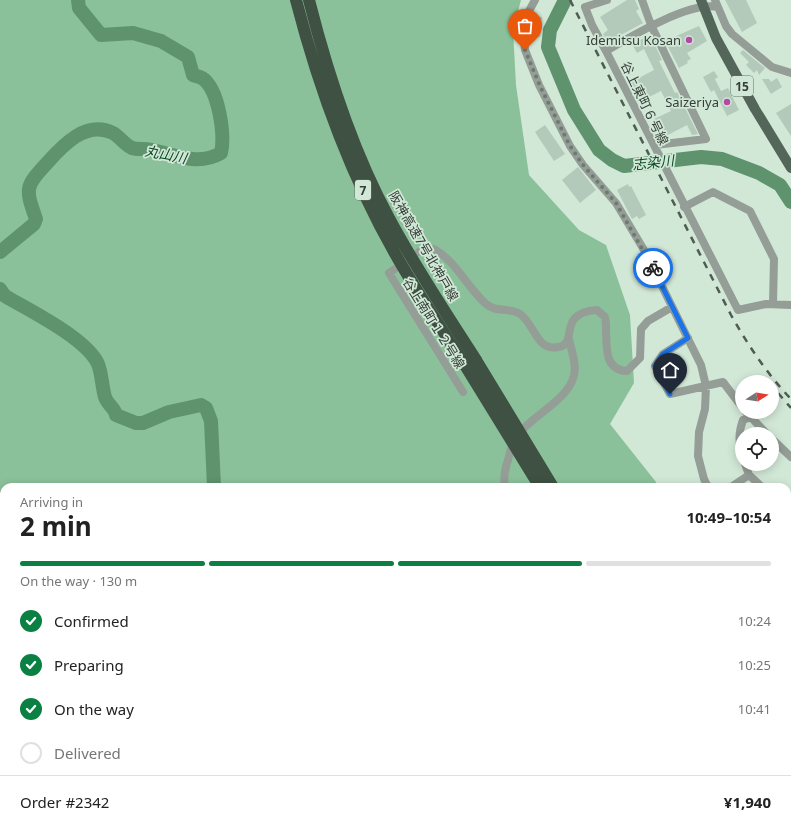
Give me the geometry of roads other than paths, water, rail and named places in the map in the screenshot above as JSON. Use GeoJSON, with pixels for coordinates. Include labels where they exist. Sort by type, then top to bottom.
{"type":"FeatureCollection","features":[{"type":"Feature","properties":{"kind":"highway","name":"阪神高速7号北神戸線"},"geometry":{"type":"LineString","coordinates":[[296,0],[309,50],[335,127],[363,190],[396,256],[471,362],[550,483]]}},
{"type":"Feature","properties":{"kind":"highway","name":"阪神高速7号北神戸線"},"geometry":{"type":"LineString","coordinates":[[309,0],[327,68],[345,119],[363,163],[389,217],[538,483]]}},
{"type":"Feature","properties":{"kind":"main road","name":"15"},"geometry":{"type":"LineString","coordinates":[[702,3],[716,38],[737,77],[791,168]]}},
{"type":"Feature","properties":{"kind":"street"},"geometry":{"type":"LineString","coordinates":[[535,0],[528,11],[524,40],[525,50],[540,86],[570,146],[583,165],[616,203],[641,245],[701,365],[706,386],[705,409],[699,432],[698,456],[707,483]]}},
{"type":"Feature","properties":{"kind":"street"},"geometry":{"type":"LineString","coordinates":[[606,51],[592,25],[585,7],[607,0]]}},
{"type":"Feature","properties":{"kind":"street"},"geometry":{"type":"LineString","coordinates":[[642,0],[651,25],[706,139],[655,145]]}},
{"type":"Feature","properties":{"kind":"street","name":"谷上東町６号線"},"geometry":{"type":"LineString","coordinates":[[716,3],[702,3],[651,25],[606,51],[655,145],[655,149],[684,207],[738,310],[773,304],[791,305]]}},
{"type":"Feature","properties":{"kind":"street"},"geometry":{"type":"LineString","coordinates":[[716,3],[726,26],[732,34],[772,67],[791,73]]}},
{"type":"Feature","properties":{"kind":"street"},"geometry":{"type":"LineString","coordinates":[[684,207],[713,192],[750,211],[774,259],[773,304]]}},
{"type":"Feature","properties":{"kind":"street"},"geometry":{"type":"LineString","coordinates":[[419,252],[434,249],[444,254],[456,266],[486,304],[495,309],[508,309],[520,314],[544,346],[560,347],[566,344],[569,339]]}},
{"type":"Feature","properties":{"kind":"street","name":"谷上南町１２号線"},"geometry":{"type":"LineString","coordinates":[[395,269],[389,273],[463,392]]}},
{"type":"Feature","properties":{"kind":"street"},"geometry":{"type":"LineString","coordinates":[[505,483],[505,469],[515,439],[532,420],[558,400],[571,384],[575,366],[569,339],[569,331],[576,315],[586,311],[597,310],[605,317],[608,358],[619,370],[627,370],[640,358],[641,328],[648,321],[672,307]]}},
{"type":"Feature","properties":{"kind":"street"},"geometry":{"type":"LineString","coordinates":[[688,338],[663,354],[655,366],[670,394],[723,382],[735,398]]}},
{"type":"Feature","properties":{"kind":"street"},"geometry":{"type":"LineString","coordinates":[[753,419],[760,427]]}},
{"type":"Feature","properties":{"kind":"street"},"geometry":{"type":"LineString","coordinates":[[779,446],[791,457]]}},
{"type":"Feature","properties":{"kind":"street"},"geometry":{"type":"LineString","coordinates":[[748,471],[749,475],[758,483]]}},
{"type":"Feature","properties":{"kind":"street"},"geometry":{"type":"LineString","coordinates":[[737,483],[749,475]]}},
{"type":"Feature","properties":{"kind":"waterway","name":"丸山川"},"geometry":{"type":"LineString","coordinates":[[0,252],[34,224],[36,219],[29,194],[29,188],[34,178],[60,149],[76,136],[84,132],[103,130],[113,133],[132,148],[149,149],[186,158],[203,159],[221,153],[222,135],[217,102],[208,84],[202,78],[193,75],[188,57],[161,41],[133,33],[101,35],[79,8],[78,0]]}},
{"type":"Feature","properties":{"kind":"waterway","name":"志染川"},"geometry":{"type":"LineString","coordinates":[[565,0],[550,30],[548,47],[574,110],[599,150],[612,160],[624,166],[701,157],[722,159],[759,173],[780,185],[791,202]]}},
{"type":"Feature","properties":{"kind":"waterway","name":"丸山川"},"geometry":{"type":"LineString","coordinates":[[0,289],[5,296],[70,335],[92,354],[98,364],[105,397],[116,415],[136,423],[143,423],[169,412],[201,405],[206,408],[211,421],[214,483]]}},
{"type":"Feature","properties":{"kind":"railway"},"geometry":{"type":"LineString","coordinates":[[570,0],[731,315],[758,359],[791,399]]}},
{"type":"Feature","properties":{"kind":"railway"},"geometry":{"type":"LineString","coordinates":[[779,394],[791,408]]}},
{"type":"Feature","properties":{"kind":"place","name":"Idemitsu Kosan"},"geometry":{"type":"Point","coordinates":[689,40]}},
{"type":"Feature","properties":{"kind":"place","name":"Saizeriya"},"geometry":{"type":"Point","coordinates":[727,102]}}]}
